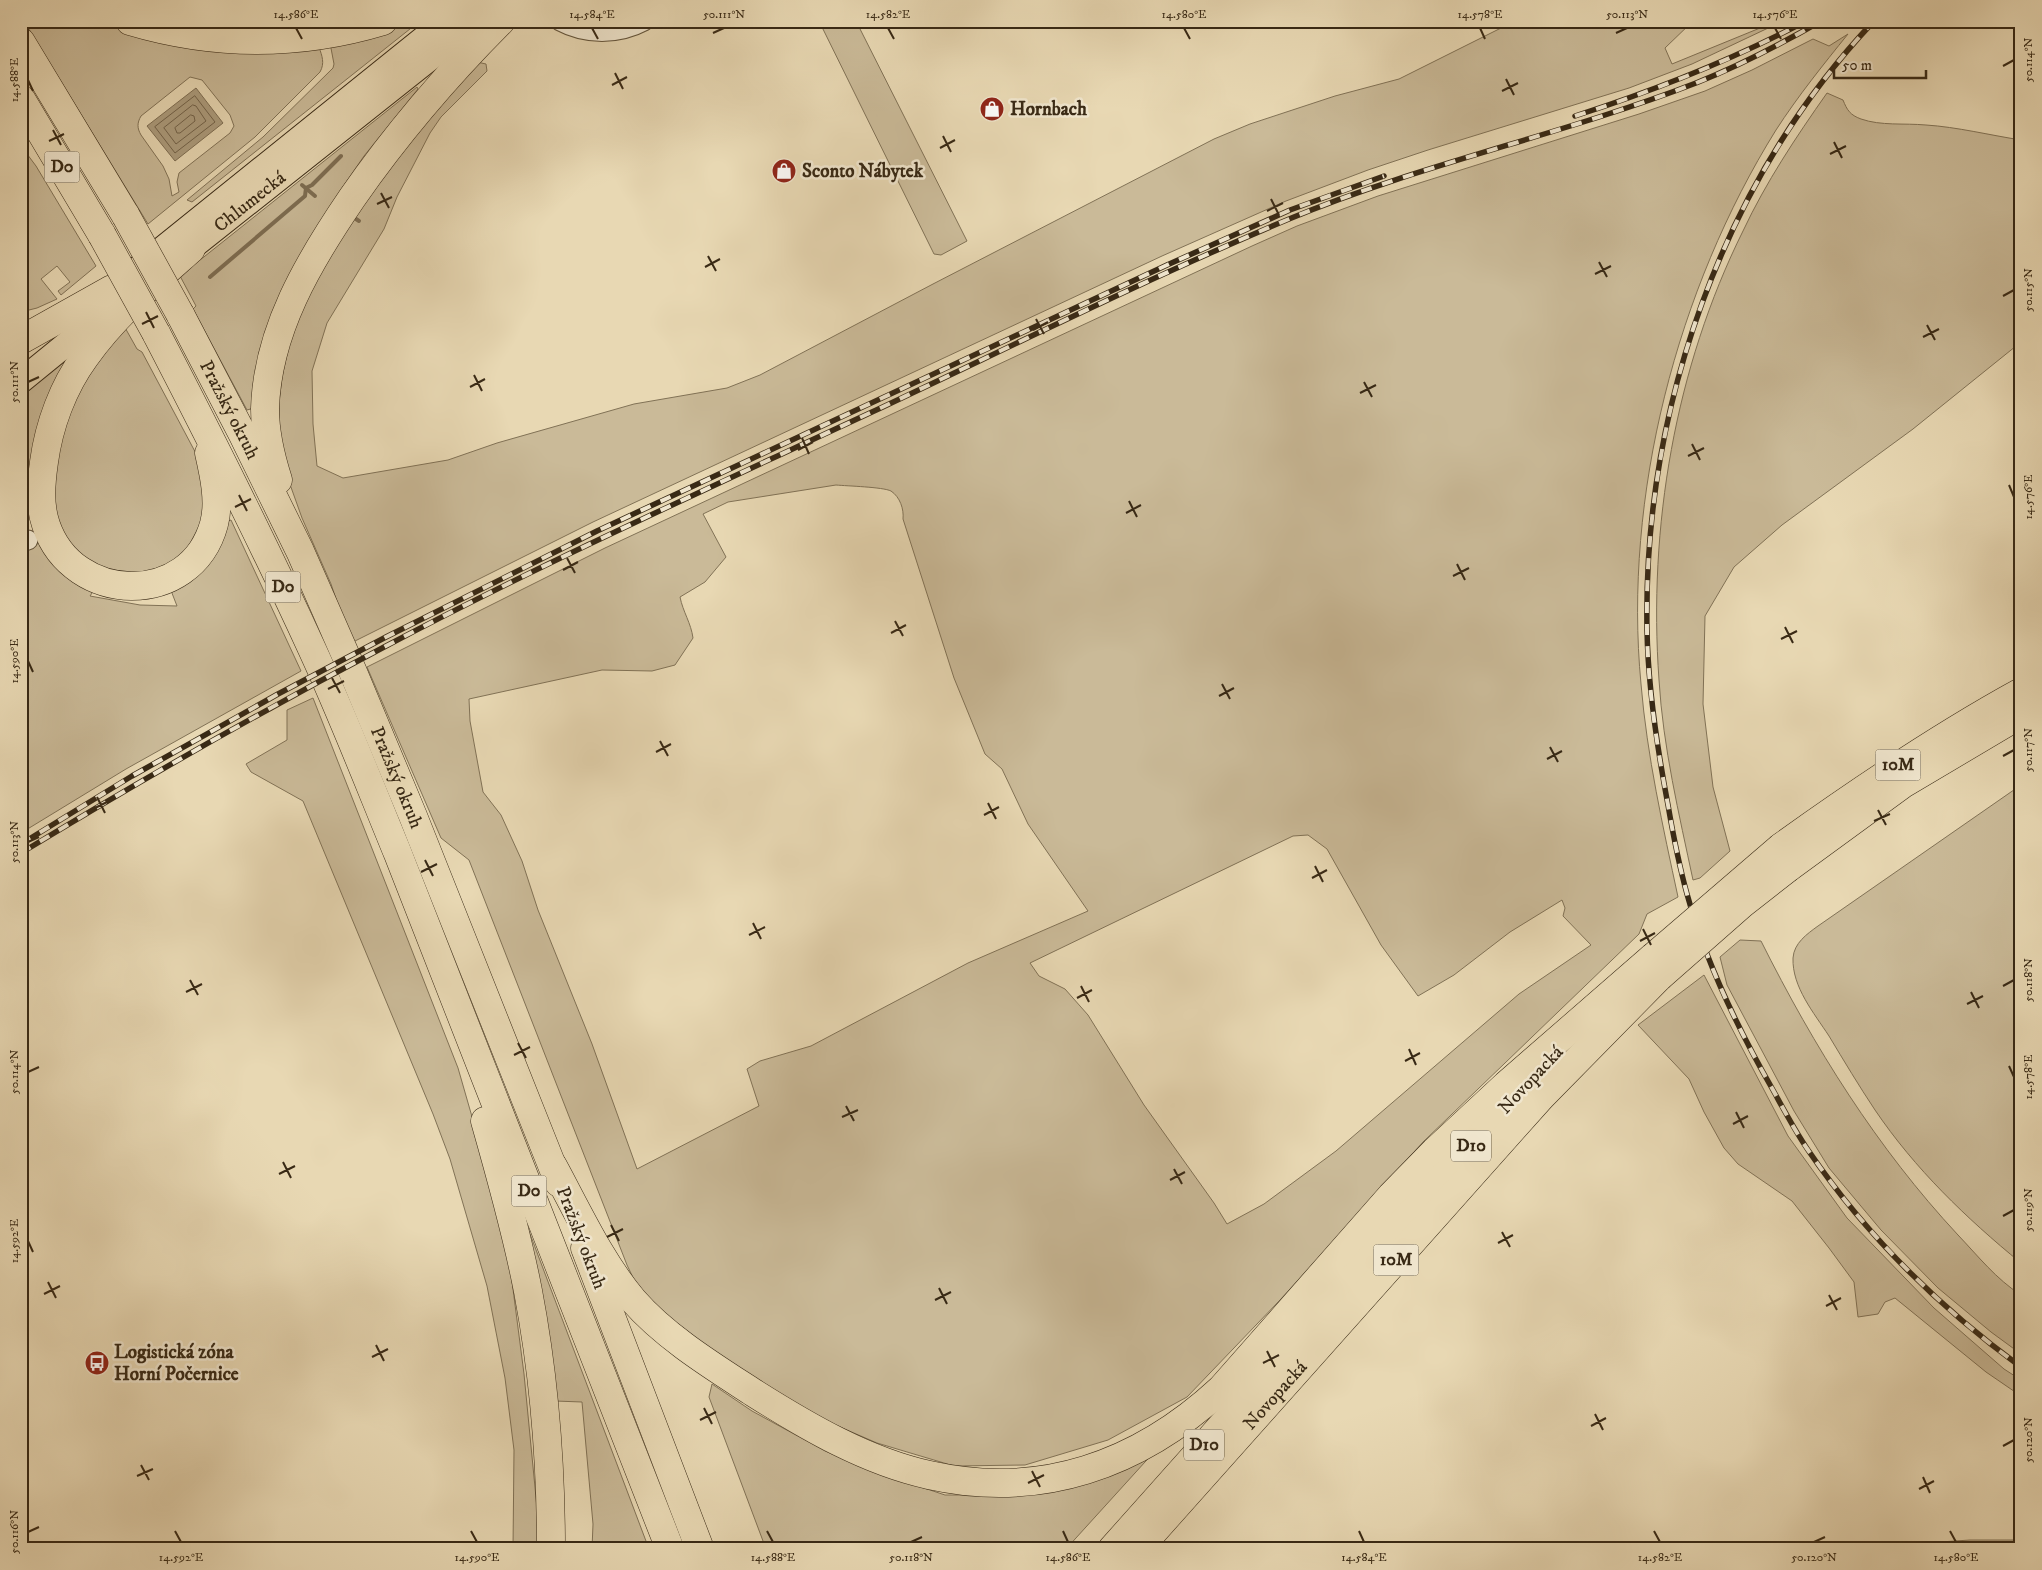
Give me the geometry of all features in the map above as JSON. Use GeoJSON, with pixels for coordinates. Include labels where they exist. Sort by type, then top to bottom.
{"type":"FeatureCollection","features":[{"type":"Feature","properties":{"kind":"highway"},"geometry":{"type":"LineString","coordinates":[[130,21],[201,37],[260,41],[327,35],[383,21]]}},
{"type":"Feature","properties":{"kind":"highway"},"geometry":{"type":"LineString","coordinates":[[300,551],[276,475],[266,427],[265,410],[275,345],[287,312],[315,254],[372,170],[429,96],[502,21]]}},
{"type":"Feature","properties":{"kind":"highway","name":"Pražský okruh"},"geometry":{"type":"LineString","coordinates":[[21,42],[126,216],[180,314],[243,435],[300,551],[392,764],[552,1166],[700,1549]]}},
{"type":"Feature","properties":{"kind":"highway","name":"Pražský okruh"},"geometry":{"type":"LineString","coordinates":[[21,99],[102,235],[156,333],[241,498],[313,650],[398,854],[670,1549]]}},
{"type":"Feature","properties":{"kind":"highway"},"geometry":{"type":"LineString","coordinates":[[21,132],[102,235]]}},
{"type":"Feature","properties":{"kind":"highway"},"geometry":{"type":"LineString","coordinates":[[191,249],[136,298],[105,332],[78,368],[59,406],[44,457],[41,490],[42,505],[49,533],[57,549],[69,562],[95,580],[112,585],[130,587],[169,578],[194,559],[210,535],[216,514],[213,469],[203,422]]}},
{"type":"Feature","properties":{"kind":"highway"},"geometry":{"type":"LineString","coordinates":[[21,340],[112,289]]}},
{"type":"Feature","properties":{"kind":"highway","name":"Novopacká"},"geometry":{"type":"LineString","coordinates":[[1112,1549],[1528,1082],[1587,1020],[1656,967],[1892,768],[1970,720],[2021,692]]}},
{"type":"Feature","properties":{"kind":"highway","name":"Novopacká"},"geometry":{"type":"LineString","coordinates":[[1784,858],[2021,714]]}},
{"type":"Feature","properties":{"kind":"highway"},"geometry":{"type":"LineString","coordinates":[[439,961],[506,1196],[528,1293],[540,1369],[548,1449],[551,1549]]}},
{"type":"Feature","properties":{"kind":"highway"},"geometry":{"type":"LineString","coordinates":[[552,1166],[599,1251],[633,1300],[660,1326],[688,1348],[750,1390],[806,1425],[884,1461],[928,1475],[964,1481],[997,1483],[1037,1481],[1101,1465],[1130,1453],[1166,1434],[1197,1411],[1221,1389],[1391,1196],[1435,1150],[1506,1085],[1656,967]]}},
{"type":"Feature","properties":{"kind":"highway","name":"Novopacká"},"geometry":{"type":"LineString","coordinates":[[1138,1549],[1656,967]]}},
{"type":"Feature","properties":{"kind":"main road","name":"Chlumecká"},"geometry":{"type":"LineString","coordinates":[[21,366],[112,289],[445,21]]}},
{"type":"Feature","properties":{"kind":"main road","name":"Chlumecká"},"geometry":{"type":"LineString","coordinates":[[21,381],[91,324],[191,249],[477,21]]}},
{"type":"Feature","properties":{"kind":"street"},"geometry":{"type":"LineString","coordinates":[[560,21],[586,31],[606,32],[624,29],[644,21]]}},
{"type":"Feature","properties":{"kind":"shaded area"},"geometry":{"type":"Polygon","coordinates":[[[24,21],[104,21],[124,29],[319,47],[323,63],[320,72],[255,137],[148,224],[24,21]],[[190,77],[141,116],[139,121],[138,128],[141,135],[163,166],[169,179],[172,196],[179,192],[177,182],[179,173],[230,133],[234,126],[230,115],[202,80],[190,77]]]}},
{"type":"Feature","properties":{"kind":"shaded area"},"geometry":{"type":"Polygon","coordinates":[[[167,21],[318,21],[318,22],[294,31],[167,21]]]}},
{"type":"Feature","properties":{"kind":"shaded area"},"geometry":{"type":"Polygon","coordinates":[[[408,21],[420,21],[192,202],[187,200],[263,137],[333,68],[330,43],[391,28],[408,21]]]}},
{"type":"Feature","properties":{"kind":"shaded area"},"geometry":{"type":"Polygon","coordinates":[[[819,21],[856,21],[967,241],[941,255],[934,254],[819,21]]]}},
{"type":"Feature","properties":{"kind":"shaded area"},"geometry":{"type":"Polygon","coordinates":[[[1515,21],[1693,21],[1665,48],[1672,64],[1760,28],[1757,21],[1783,21],[1692,64],[1629,88],[1428,150],[1286,201],[1162,256],[593,522],[351,643],[331,584],[302,518],[287,476],[279,429],[282,377],[289,345],[301,310],[330,254],[365,195],[477,62],[486,64],[487,71],[441,117],[430,133],[397,197],[384,229],[327,323],[312,371],[313,424],[317,466],[343,478],[448,460],[497,443],[634,404],[727,388],[760,375],[1214,139],[1250,124],[1335,96],[1399,79],[1515,21]]]}},
{"type":"Feature","properties":{"kind":"shaded area"},"geometry":{"type":"Polygon","coordinates":[[[1848,34],[1776,130],[1741,192],[1711,257],[1685,326],[1665,396],[1650,468],[1641,540],[1638,613],[1641,684],[1651,765],[1678,897],[1647,914],[1639,934],[1424,1141],[1280,1300],[1187,1397],[1108,1440],[1025,1465],[954,1466],[877,1443],[803,1411],[698,1340],[641,1294],[627,1265],[469,860],[441,838],[367,667],[605,548],[1297,226],[1378,196],[1639,114],[1705,91],[1813,39],[1829,46],[1848,34]],[[836,485],[728,502],[703,514],[726,557],[705,582],[680,597],[693,638],[675,665],[652,671],[602,670],[469,699],[470,721],[483,792],[501,815],[522,861],[538,910],[592,1044],[637,1169],[759,1106],[747,1069],[760,1061],[811,1046],[968,963],[1088,911],[1028,824],[1002,769],[985,754],[954,678],[903,519],[903,511],[899,500],[891,491],[887,490],[836,485]],[[1308,835],[1293,836],[1030,963],[1039,976],[1065,989],[1088,1015],[1144,1105],[1227,1224],[1264,1204],[1336,1151],[1519,994],[1591,945],[1563,916],[1565,908],[1562,900],[1510,932],[1454,975],[1418,996],[1381,945],[1327,849],[1308,835]]]}},
{"type":"Feature","properties":{"kind":"shaded area"},"geometry":{"type":"Polygon","coordinates":[[[417,87],[418,89],[364,156],[340,191],[254,408],[247,410],[193,309],[196,306],[180,276],[417,87]]]}},
{"type":"Feature","properties":{"kind":"shaded area"},"geometry":{"type":"Polygon","coordinates":[[[1827,93],[1843,100],[1854,116],[1869,121],[1938,126],[2021,140],[2021,342],[1913,429],[1782,525],[1734,567],[1705,616],[1703,704],[1713,787],[1730,851],[1700,878],[1693,880],[1668,755],[1659,680],[1658,565],[1663,507],[1671,450],[1684,393],[1700,337],[1719,283],[1761,195],[1827,93]]]}},
{"type":"Feature","properties":{"kind":"shaded area"},"geometry":{"type":"Polygon","coordinates":[[[21,146],[36,166],[96,266],[61,295],[58,291],[70,282],[57,266],[41,279],[57,299],[37,308],[21,312],[21,146]]]}},
{"type":"Feature","properties":{"kind":"shaded area"},"geometry":{"type":"Polygon","coordinates":[[[123,324],[137,349],[142,352],[200,461],[209,507],[182,559],[130,578],[82,561],[55,525],[54,459],[73,397],[123,324]]]}},
{"type":"Feature","properties":{"kind":"shaded area"},"geometry":{"type":"Polygon","coordinates":[[[83,343],[34,466],[21,463],[21,390],[83,343]]]}},
{"type":"Feature","properties":{"kind":"shaded area"},"geometry":{"type":"Polygon","coordinates":[[[231,520],[301,671],[126,769],[21,833],[21,543],[40,539],[94,590],[90,596],[140,605],[177,606],[170,588],[225,522],[231,520]]]}},
{"type":"Feature","properties":{"kind":"shaded area"},"geometry":{"type":"Polygon","coordinates":[[[313,698],[458,1068],[506,1235],[524,1374],[537,1508],[538,1549],[513,1549],[514,1450],[505,1378],[487,1286],[450,1159],[303,801],[251,772],[246,764],[287,740],[287,710],[313,698]]]}},
{"type":"Feature","properties":{"kind":"shaded area"},"geometry":{"type":"Polygon","coordinates":[[[2021,785],[2021,1263],[1942,1192],[1891,1132],[1869,1101],[1805,999],[1796,979],[1793,958],[1798,943],[1814,929],[2021,785]]]}},
{"type":"Feature","properties":{"kind":"shaded area"},"geometry":{"type":"Polygon","coordinates":[[[1740,940],[1761,941],[1825,1058],[1874,1132],[1928,1202],[1995,1275],[2021,1295],[2021,1354],[1938,1288],[1881,1230],[1829,1168],[1794,1111],[1727,985],[1720,957],[1740,940]]]}},
{"type":"Feature","properties":{"kind":"shaded area"},"geometry":{"type":"Polygon","coordinates":[[[1704,975],[1788,1136],[1847,1218],[1934,1308],[2004,1369],[2021,1380],[2021,1396],[1986,1372],[1895,1298],[1885,1302],[1878,1314],[1858,1317],[1854,1282],[1792,1201],[1738,1164],[1724,1148],[1704,1112],[1689,1079],[1638,1025],[1704,975]]]}},
{"type":"Feature","properties":{"kind":"shaded area"},"geometry":{"type":"Polygon","coordinates":[[[524,1218],[649,1549],[592,1549],[593,1524],[582,1402],[555,1401],[524,1218]]]}},
{"type":"Feature","properties":{"kind":"shaded area"},"geometry":{"type":"Polygon","coordinates":[[[712,1384],[752,1411],[825,1451],[882,1474],[945,1495],[1012,1495],[1155,1451],[1066,1549],[766,1549],[709,1397],[712,1384]]]}},
{"type":"Feature","properties":{"kind":"shaded area"},"geometry":{"type":"Polygon","coordinates":[[[1970,1540],[2021,1540],[2021,1549],[1865,1549],[1866,1547],[1970,1540]]]}},
{"type":"Feature","properties":{"kind":"water"},"geometry":{"type":"Polygon","coordinates":[[[196,88],[223,123],[175,161],[147,126],[196,88]]]}},
{"type":"Feature","properties":{"kind":"waterway"},"geometry":{"type":"LineString","coordinates":[[210,277],[305,196],[306,188],[312,185],[341,156]]}},
{"type":"Feature","properties":{"kind":"waterway"},"geometry":{"type":"LineString","coordinates":[[302,185],[315,196]]}},
{"type":"Feature","properties":{"kind":"railway"},"geometry":{"type":"LineString","coordinates":[[1575,116],[1692,74],[1778,36],[1806,21]]}},
{"type":"Feature","properties":{"kind":"railway"},"geometry":{"type":"LineString","coordinates":[[21,853],[248,721],[446,615],[628,526],[1131,289],[1289,219],[1339,199],[1645,102],[1696,83],[1760,54],[1821,21]]}},
{"type":"Feature","properties":{"kind":"railway"},"geometry":{"type":"LineString","coordinates":[[1874,21],[1820,84],[1774,153],[1734,226],[1702,303],[1677,383],[1659,465],[1649,547],[1647,630],[1651,696],[1676,850],[1687,894],[1713,970],[1735,1019],[1760,1067],[1808,1150],[1830,1181],[1879,1240],[1905,1268],[1961,1320],[2021,1367]]}},
{"type":"Feature","properties":{"kind":"railway"},"geometry":{"type":"LineString","coordinates":[[21,844],[132,776],[278,694],[386,637],[597,531],[1167,265],[1290,210],[1384,176]]}},
{"type":"Feature","properties":{"kind":"place","name":"Hornbach"},"geometry":{"type":"Point","coordinates":[992,109]}},
{"type":"Feature","properties":{"kind":"place","name":"Sconto Nábytek"},"geometry":{"type":"Point","coordinates":[784,171]}},
{"type":"Feature","properties":{"kind":"place","name":"Logistická zóna Horní Počernice"},"geometry":{"type":"Point","coordinates":[97,1363]}}]}
